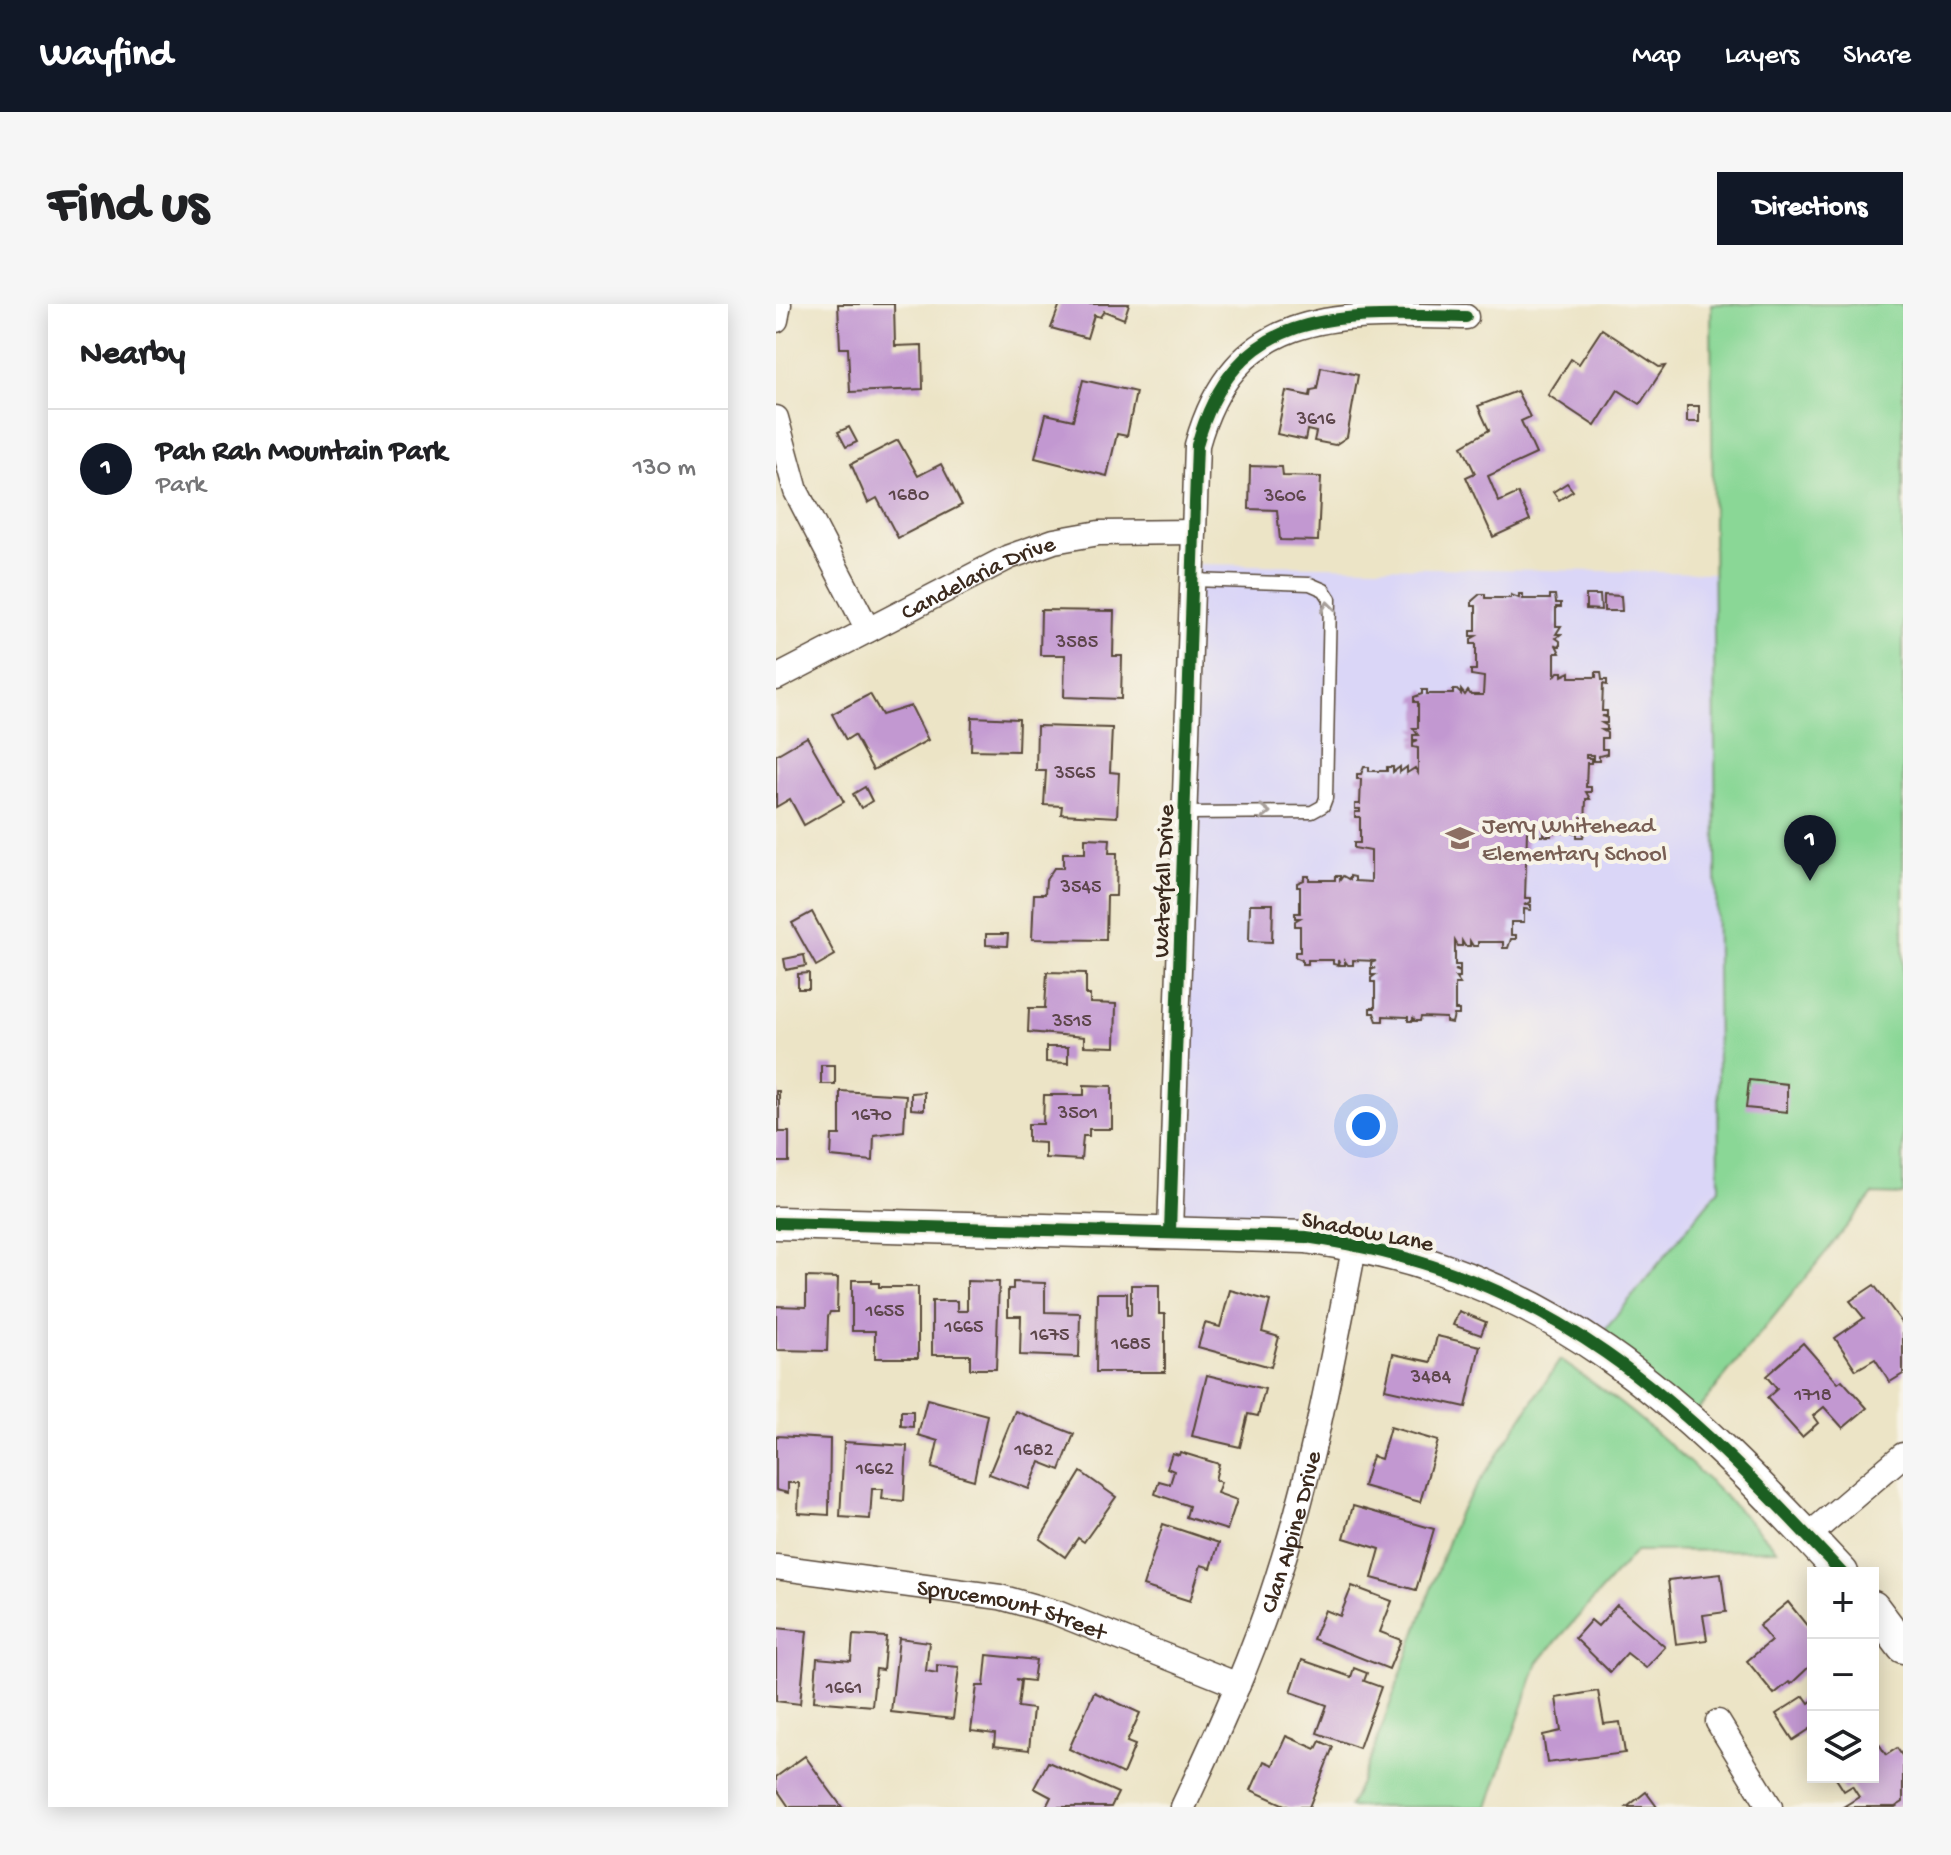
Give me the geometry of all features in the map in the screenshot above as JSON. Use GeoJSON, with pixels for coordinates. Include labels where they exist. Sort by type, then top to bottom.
{"type":"FeatureCollection","features":[{"type":"Feature","properties":{"kind":"street"},"geometry":{"type":"LineString","coordinates":[[776,320],[779,304]]}},
{"type":"Feature","properties":{"kind":"street","name":"Waterfall Drive"},"geometry":{"type":"LineString","coordinates":[[1170,1231],[1187,813],[1197,445],[1205,414],[1219,386],[1239,361],[1264,340],[1294,324],[1326,316],[1466,317]]}},
{"type":"Feature","properties":{"kind":"street"},"geometry":{"type":"LineString","coordinates":[[776,418],[796,491],[868,630]]}},
{"type":"Feature","properties":{"kind":"street","name":"Candelaria Drive"},"geometry":{"type":"LineString","coordinates":[[776,678],[1009,557],[1054,541],[1099,533],[1194,532]]}},
{"type":"Feature","properties":{"kind":"street","name":"Shadow Lane"},"geometry":{"type":"LineString","coordinates":[[776,1223],[1170,1231],[1306,1237],[1355,1244],[1440,1266],[1503,1291],[1579,1334],[1686,1415],[1836,1567]]}},
{"type":"Feature","properties":{"kind":"street","name":"Clan Alpine Drive"},"geometry":{"type":"LineString","coordinates":[[1183,1807],[1238,1685],[1278,1576],[1308,1460],[1355,1244]]}},
{"type":"Feature","properties":{"kind":"street"},"geometry":{"type":"LineString","coordinates":[[1808,1536],[1903,1455]]}},
{"type":"Feature","properties":{"kind":"street","name":"Sprucemount Street"},"geometry":{"type":"LineString","coordinates":[[776,1567],[1000,1597],[1057,1613],[1238,1685]]}},
{"type":"Feature","properties":{"kind":"street"},"geometry":{"type":"LineString","coordinates":[[1879,1615],[1903,1647]]}},
{"type":"Feature","properties":{"kind":"street"},"geometry":{"type":"LineString","coordinates":[[1718,1722],[1770,1807]]}},
{"type":"Feature","properties":{"kind":"lane"},"geometry":{"type":"LineString","coordinates":[[1187,813],[1312,812],[1323,806],[1326,798],[1330,599],[1324,590],[1310,584],[1193,580]]}},
{"type":"Feature","properties":{"kind":"shaded area"},"geometry":{"type":"Polygon","coordinates":[[[1198,564],[1713,573],[1719,1189],[1596,1341],[1477,1274],[1183,1225],[1198,564]]]}},
{"type":"Feature","properties":{"kind":"green space"},"geometry":{"type":"Polygon","coordinates":[[[1711,304],[1903,304],[1903,1195],[1873,1194],[1693,1416],[1596,1341],[1719,1189],[1711,304]]]}},
{"type":"Feature","properties":{"kind":"green space"},"geometry":{"type":"Polygon","coordinates":[[[1560,1360],[1647,1425],[1727,1498],[1777,1550],[1636,1551],[1538,1662],[1488,1807],[1349,1807],[1371,1758],[1457,1516],[1560,1360]]]}},
{"type":"Feature","properties":{"kind":"building"},"geometry":{"type":"Polygon","coordinates":[[[838,304],[894,304],[895,346],[922,345],[923,389],[850,392],[848,348],[840,348],[838,304]]]}},
{"type":"Feature","properties":{"kind":"building"},"geometry":{"type":"Polygon","coordinates":[[[1060,304],[1129,304],[1124,319],[1104,311],[1100,317],[1094,315],[1087,338],[1051,328],[1060,304]]]}},
{"type":"Feature","properties":{"kind":"building"},"geometry":{"type":"Polygon","coordinates":[[[1602,329],[1659,367],[1665,366],[1640,404],[1618,390],[1595,426],[1548,395],[1571,359],[1579,364],[1602,329]]]}},
{"type":"Feature","properties":{"kind":"building"},"geometry":{"type":"Polygon","coordinates":[[[1321,367],[1358,375],[1347,437],[1335,445],[1314,441],[1316,432],[1307,430],[1305,440],[1277,434],[1286,391],[1310,396],[1311,390],[1317,389],[1321,367]]]}},
{"type":"Feature","properties":{"kind":"building"},"geometry":{"type":"Polygon","coordinates":[[[1083,380],[1136,392],[1127,436],[1117,434],[1107,476],[1035,458],[1046,414],[1073,420],[1083,380]]]}},
{"type":"Feature","properties":{"kind":"building"},"geometry":{"type":"Polygon","coordinates":[[[1517,391],[1530,417],[1521,421],[1536,454],[1488,476],[1499,502],[1518,493],[1530,520],[1493,537],[1466,477],[1475,473],[1462,446],[1489,430],[1478,406],[1517,391]]]}},
{"type":"Feature","properties":{"kind":"building"},"geometry":{"type":"Polygon","coordinates":[[[1687,406],[1699,406],[1699,422],[1687,422],[1687,406]]]}},
{"type":"Feature","properties":{"kind":"building"},"geometry":{"type":"Polygon","coordinates":[[[849,427],[857,442],[846,447],[838,432],[849,427]]]}},
{"type":"Feature","properties":{"kind":"building"},"geometry":{"type":"Polygon","coordinates":[[[898,440],[918,476],[941,464],[962,505],[898,538],[877,498],[868,503],[851,464],[898,440]]]}},
{"type":"Feature","properties":{"kind":"building"},"geometry":{"type":"Polygon","coordinates":[[[1250,466],[1282,467],[1283,476],[1321,477],[1318,541],[1280,540],[1277,510],[1249,509],[1250,466]]]}},
{"type":"Feature","properties":{"kind":"building"},"geometry":{"type":"Polygon","coordinates":[[[1567,483],[1573,491],[1559,500],[1553,492],[1567,483]]]}},
{"type":"Feature","properties":{"kind":"building"},"geometry":{"type":"Polygon","coordinates":[[[1485,594],[1485,598],[1511,598],[1511,595],[1519,598],[1519,594],[1523,594],[1523,599],[1550,599],[1550,595],[1555,595],[1556,603],[1561,603],[1561,607],[1556,607],[1556,626],[1561,626],[1556,634],[1561,634],[1556,638],[1560,641],[1560,646],[1556,645],[1560,653],[1555,653],[1555,676],[1558,672],[1562,672],[1562,676],[1570,672],[1570,677],[1596,677],[1596,672],[1601,672],[1602,680],[1607,680],[1607,685],[1603,684],[1602,711],[1607,711],[1607,716],[1602,716],[1607,718],[1607,723],[1602,723],[1607,730],[1602,730],[1607,733],[1607,738],[1602,738],[1602,749],[1607,749],[1607,754],[1599,756],[1599,761],[1593,761],[1593,755],[1586,755],[1586,758],[1591,758],[1591,763],[1587,763],[1586,787],[1591,787],[1591,792],[1586,792],[1590,799],[1586,799],[1585,826],[1590,826],[1590,830],[1585,829],[1583,837],[1577,837],[1577,833],[1551,832],[1551,836],[1543,832],[1543,836],[1538,836],[1538,832],[1527,831],[1525,898],[1531,898],[1531,902],[1524,905],[1531,905],[1531,910],[1524,909],[1524,922],[1511,922],[1511,935],[1516,935],[1516,939],[1511,939],[1508,948],[1503,948],[1503,942],[1478,942],[1478,946],[1473,946],[1470,941],[1470,946],[1465,946],[1462,941],[1462,946],[1458,946],[1455,941],[1455,965],[1460,965],[1460,970],[1455,970],[1460,972],[1460,977],[1455,977],[1460,984],[1455,984],[1455,1010],[1459,1010],[1459,1015],[1454,1015],[1452,1023],[1446,1022],[1446,1018],[1421,1017],[1420,1021],[1415,1021],[1413,1017],[1413,1021],[1408,1021],[1408,1017],[1383,1016],[1383,1021],[1377,1021],[1374,1013],[1370,1013],[1370,1008],[1375,1008],[1375,982],[1371,982],[1371,978],[1375,975],[1371,975],[1371,970],[1375,968],[1371,968],[1371,963],[1376,961],[1353,960],[1353,965],[1345,961],[1345,965],[1340,965],[1338,960],[1338,965],[1333,964],[1333,960],[1308,960],[1308,964],[1302,964],[1302,960],[1295,957],[1295,952],[1300,952],[1300,926],[1295,926],[1295,921],[1300,918],[1295,918],[1295,913],[1300,913],[1300,887],[1297,883],[1304,880],[1304,876],[1309,876],[1309,880],[1335,880],[1335,876],[1340,876],[1340,880],[1343,876],[1350,880],[1350,876],[1355,877],[1355,881],[1371,882],[1371,851],[1354,848],[1354,843],[1360,843],[1360,817],[1355,817],[1355,812],[1360,812],[1360,809],[1355,809],[1355,804],[1360,804],[1361,779],[1357,779],[1357,774],[1361,774],[1364,767],[1369,767],[1369,771],[1387,771],[1387,767],[1393,767],[1393,772],[1400,767],[1400,772],[1407,767],[1407,773],[1415,768],[1418,773],[1418,748],[1413,747],[1413,742],[1418,740],[1413,740],[1413,735],[1418,735],[1413,728],[1418,728],[1418,702],[1414,702],[1414,697],[1422,694],[1422,690],[1427,690],[1427,694],[1453,694],[1453,690],[1457,690],[1461,694],[1461,690],[1465,695],[1468,691],[1471,695],[1483,695],[1484,677],[1471,675],[1471,670],[1476,670],[1476,644],[1471,644],[1471,639],[1476,636],[1471,636],[1471,631],[1476,631],[1476,606],[1472,606],[1472,601],[1485,594]]]}},
{"type":"Feature","properties":{"kind":"building"},"geometry":{"type":"Polygon","coordinates":[[[1586,595],[1600,595],[1601,610],[1586,609],[1586,595]]]}},
{"type":"Feature","properties":{"kind":"building"},"geometry":{"type":"Polygon","coordinates":[[[1604,595],[1621,596],[1622,611],[1604,611],[1604,595]]]}},
{"type":"Feature","properties":{"kind":"building"},"geometry":{"type":"Polygon","coordinates":[[[1041,610],[1114,611],[1113,656],[1122,656],[1121,699],[1064,697],[1065,655],[1040,655],[1041,610]]]}},
{"type":"Feature","properties":{"kind":"building"},"geometry":{"type":"Polygon","coordinates":[[[870,694],[882,715],[911,706],[928,740],[873,770],[854,735],[846,740],[832,714],[870,694]]]}},
{"type":"Feature","properties":{"kind":"building"},"geometry":{"type":"Polygon","coordinates":[[[972,717],[1019,719],[1018,751],[971,750],[972,717]]]}},
{"type":"Feature","properties":{"kind":"building"},"geometry":{"type":"Polygon","coordinates":[[[1037,726],[1112,728],[1110,772],[1119,773],[1117,817],[1061,814],[1062,806],[1044,805],[1046,771],[1036,771],[1037,726]]]}},
{"type":"Feature","properties":{"kind":"building"},"geometry":{"type":"Polygon","coordinates":[[[807,737],[844,802],[804,825],[790,799],[776,807],[776,755],[807,737]]]}},
{"type":"Feature","properties":{"kind":"building"},"geometry":{"type":"Polygon","coordinates":[[[865,787],[872,801],[861,808],[853,794],[865,787]]]}},
{"type":"Feature","properties":{"kind":"building"},"geometry":{"type":"Polygon","coordinates":[[[1085,838],[1110,839],[1109,853],[1117,853],[1116,896],[1107,896],[1106,940],[1032,939],[1034,894],[1045,894],[1046,880],[1054,868],[1063,868],[1063,853],[1085,853],[1085,838]]]}},
{"type":"Feature","properties":{"kind":"building"},"geometry":{"type":"Polygon","coordinates":[[[1250,904],[1273,904],[1272,942],[1249,941],[1250,904]]]}},
{"type":"Feature","properties":{"kind":"building"},"geometry":{"type":"Polygon","coordinates":[[[812,912],[835,955],[816,966],[792,923],[812,912]]]}},
{"type":"Feature","properties":{"kind":"building"},"geometry":{"type":"Polygon","coordinates":[[[986,934],[1008,934],[1007,946],[986,945],[986,934]]]}},
{"type":"Feature","properties":{"kind":"building"},"geometry":{"type":"Polygon","coordinates":[[[804,955],[806,966],[786,970],[784,959],[804,955]]]}},
{"type":"Feature","properties":{"kind":"building"},"geometry":{"type":"Polygon","coordinates":[[[1047,972],[1086,973],[1086,995],[1090,995],[1090,1003],[1116,1004],[1115,1047],[1084,1046],[1084,1037],[1028,1032],[1029,1008],[1045,1008],[1047,972]]]}},
{"type":"Feature","properties":{"kind":"building"},"geometry":{"type":"Polygon","coordinates":[[[809,973],[809,989],[798,989],[798,974],[809,973]]]}},
{"type":"Feature","properties":{"kind":"building"},"geometry":{"type":"Polygon","coordinates":[[[1046,1047],[1068,1047],[1068,1063],[1046,1062],[1046,1047]]]}},
{"type":"Feature","properties":{"kind":"building"},"geometry":{"type":"Polygon","coordinates":[[[821,1065],[835,1065],[835,1084],[821,1084],[821,1065]]]}},
{"type":"Feature","properties":{"kind":"building"},"geometry":{"type":"Polygon","coordinates":[[[1749,1080],[1787,1084],[1787,1112],[1746,1108],[1749,1080]]]}},
{"type":"Feature","properties":{"kind":"building"},"geometry":{"type":"Polygon","coordinates":[[[1084,1085],[1112,1086],[1112,1129],[1089,1129],[1089,1136],[1083,1136],[1081,1160],[1045,1158],[1045,1143],[1028,1142],[1028,1124],[1043,1124],[1044,1095],[1084,1095],[1084,1085]]]}},
{"type":"Feature","properties":{"kind":"building"},"geometry":{"type":"Polygon","coordinates":[[[776,1091],[779,1091],[779,1132],[789,1132],[789,1162],[776,1162],[776,1091]]]}},
{"type":"Feature","properties":{"kind":"building"},"geometry":{"type":"Polygon","coordinates":[[[840,1091],[906,1095],[904,1131],[874,1135],[873,1161],[831,1157],[832,1135],[840,1135],[840,1091]]]}},
{"type":"Feature","properties":{"kind":"building"},"geometry":{"type":"Polygon","coordinates":[[[924,1092],[924,1110],[911,1109],[911,1093],[924,1092]]]}},
{"type":"Feature","properties":{"kind":"building"},"geometry":{"type":"Polygon","coordinates":[[[806,1277],[838,1278],[837,1312],[830,1312],[828,1317],[827,1351],[776,1350],[776,1306],[806,1307],[806,1277]]]}},
{"type":"Feature","properties":{"kind":"building"},"geometry":{"type":"Polygon","coordinates":[[[852,1280],[872,1280],[872,1283],[879,1283],[879,1287],[918,1287],[918,1358],[875,1358],[875,1331],[852,1331],[852,1280]]]}},
{"type":"Feature","properties":{"kind":"building"},"geometry":{"type":"Polygon","coordinates":[[[967,1281],[999,1282],[996,1369],[970,1369],[970,1355],[932,1355],[932,1301],[957,1301],[957,1311],[967,1311],[967,1281]]]}},
{"type":"Feature","properties":{"kind":"building"},"geometry":{"type":"Polygon","coordinates":[[[1013,1282],[1045,1283],[1045,1312],[1080,1313],[1079,1357],[1020,1355],[1021,1316],[1008,1316],[1008,1289],[1013,1289],[1013,1282]]]}},
{"type":"Feature","properties":{"kind":"building"},"geometry":{"type":"Polygon","coordinates":[[[1131,1285],[1159,1285],[1159,1314],[1165,1314],[1165,1372],[1096,1372],[1097,1293],[1127,1293],[1127,1315],[1131,1315],[1131,1285]]]}},
{"type":"Feature","properties":{"kind":"building"},"geometry":{"type":"Polygon","coordinates":[[[1874,1285],[1903,1324],[1903,1374],[1890,1382],[1875,1359],[1856,1370],[1835,1338],[1864,1318],[1850,1301],[1874,1285]]]}},
{"type":"Feature","properties":{"kind":"building"},"geometry":{"type":"Polygon","coordinates":[[[1230,1290],[1270,1301],[1262,1332],[1279,1337],[1271,1367],[1198,1347],[1205,1323],[1220,1327],[1230,1290]]]}},
{"type":"Feature","properties":{"kind":"building"},"geometry":{"type":"Polygon","coordinates":[[[1459,1311],[1486,1322],[1481,1335],[1453,1325],[1459,1311]]]}},
{"type":"Feature","properties":{"kind":"building"},"geometry":{"type":"Polygon","coordinates":[[[1437,1336],[1480,1346],[1466,1407],[1385,1389],[1393,1354],[1431,1362],[1437,1336]]]}},
{"type":"Feature","properties":{"kind":"building"},"geometry":{"type":"Polygon","coordinates":[[[1803,1343],[1838,1383],[1842,1380],[1867,1408],[1843,1428],[1824,1407],[1813,1416],[1818,1423],[1802,1437],[1767,1398],[1777,1389],[1766,1376],[1803,1343]]]}},
{"type":"Feature","properties":{"kind":"building"},"geometry":{"type":"Polygon","coordinates":[[[1207,1375],[1265,1389],[1258,1416],[1248,1414],[1240,1447],[1192,1436],[1207,1375]]]}},
{"type":"Feature","properties":{"kind":"building"},"geometry":{"type":"Polygon","coordinates":[[[927,1399],[987,1415],[974,1480],[932,1468],[938,1441],[918,1435],[927,1399]]]}},
{"type":"Feature","properties":{"kind":"building"},"geometry":{"type":"Polygon","coordinates":[[[901,1411],[913,1411],[913,1427],[901,1426],[901,1411]]]}},
{"type":"Feature","properties":{"kind":"building"},"geometry":{"type":"Polygon","coordinates":[[[1015,1411],[1074,1434],[1060,1470],[1040,1462],[1029,1489],[989,1474],[1015,1411]]]}},
{"type":"Feature","properties":{"kind":"building"},"geometry":{"type":"Polygon","coordinates":[[[1390,1427],[1438,1441],[1420,1502],[1363,1486],[1372,1456],[1381,1459],[1390,1427]]]}},
{"type":"Feature","properties":{"kind":"building"},"geometry":{"type":"Polygon","coordinates":[[[776,1436],[830,1439],[829,1515],[798,1513],[799,1483],[788,1483],[788,1493],[776,1490],[776,1436]]]}},
{"type":"Feature","properties":{"kind":"building"},"geometry":{"type":"Polygon","coordinates":[[[844,1442],[907,1446],[904,1501],[882,1499],[883,1489],[872,1489],[870,1519],[840,1517],[844,1442]]]}},
{"type":"Feature","properties":{"kind":"building"},"geometry":{"type":"Polygon","coordinates":[[[1180,1452],[1219,1464],[1215,1480],[1221,1482],[1217,1493],[1237,1500],[1227,1530],[1186,1517],[1189,1506],[1155,1494],[1159,1481],[1170,1484],[1174,1471],[1167,1468],[1172,1453],[1179,1455],[1180,1452]]]}},
{"type":"Feature","properties":{"kind":"building"},"geometry":{"type":"Polygon","coordinates":[[[1081,1472],[1116,1497],[1084,1542],[1078,1538],[1065,1557],[1040,1539],[1081,1472]]]}},
{"type":"Feature","properties":{"kind":"building"},"geometry":{"type":"Polygon","coordinates":[[[1353,1506],[1434,1529],[1416,1590],[1372,1578],[1380,1549],[1344,1538],[1353,1506]]]}},
{"type":"Feature","properties":{"kind":"building"},"geometry":{"type":"Polygon","coordinates":[[[1163,1524],[1219,1543],[1211,1568],[1201,1565],[1190,1601],[1143,1586],[1163,1524]]]}},
{"type":"Feature","properties":{"kind":"building"},"geometry":{"type":"Polygon","coordinates":[[[1721,1574],[1726,1612],[1703,1615],[1707,1640],[1676,1644],[1668,1580],[1721,1574]]]}},
{"type":"Feature","properties":{"kind":"building"},"geometry":{"type":"Polygon","coordinates":[[[1352,1586],[1392,1601],[1380,1632],[1401,1640],[1389,1669],[1313,1639],[1325,1610],[1340,1616],[1352,1586]]]}},
{"type":"Feature","properties":{"kind":"building"},"geometry":{"type":"Polygon","coordinates":[[[1788,1602],[1807,1626],[1807,1669],[1774,1694],[1747,1661],[1771,1641],[1759,1626],[1788,1602]]]}},
{"type":"Feature","properties":{"kind":"building"},"geometry":{"type":"Polygon","coordinates":[[[1617,1605],[1665,1647],[1646,1668],[1627,1653],[1610,1672],[1575,1638],[1591,1620],[1598,1626],[1617,1605]]]}},
{"type":"Feature","properties":{"kind":"building"},"geometry":{"type":"Polygon","coordinates":[[[776,1628],[807,1631],[800,1704],[776,1701],[776,1628]]]}},
{"type":"Feature","properties":{"kind":"building"},"geometry":{"type":"Polygon","coordinates":[[[853,1635],[886,1637],[883,1670],[876,1669],[872,1706],[814,1701],[817,1658],[851,1661],[853,1635]]]}},
{"type":"Feature","properties":{"kind":"building"},"geometry":{"type":"Polygon","coordinates":[[[899,1638],[929,1642],[926,1671],[937,1673],[937,1665],[959,1667],[953,1719],[891,1712],[899,1638]]]}},
{"type":"Feature","properties":{"kind":"building"},"geometry":{"type":"Polygon","coordinates":[[[987,1655],[1036,1660],[1033,1681],[1016,1679],[1021,1681],[1018,1707],[1033,1709],[1029,1750],[994,1746],[995,1734],[971,1731],[977,1686],[984,1686],[987,1655]]]}},
{"type":"Feature","properties":{"kind":"building"},"geometry":{"type":"Polygon","coordinates":[[[1302,1660],[1351,1677],[1354,1668],[1367,1673],[1364,1681],[1381,1687],[1359,1748],[1317,1733],[1327,1705],[1291,1692],[1302,1660]]]}},
{"type":"Feature","properties":{"kind":"building"},"geometry":{"type":"Polygon","coordinates":[[[1598,1691],[1604,1724],[1620,1722],[1625,1753],[1547,1763],[1543,1735],[1561,1731],[1556,1698],[1598,1691]]]}},
{"type":"Feature","properties":{"kind":"building"},"geometry":{"type":"Polygon","coordinates":[[[1094,1692],[1140,1713],[1127,1742],[1135,1745],[1123,1774],[1069,1749],[1094,1692]]]}},
{"type":"Feature","properties":{"kind":"building"},"geometry":{"type":"Polygon","coordinates":[[[1804,1696],[1807,1700],[1807,1731],[1793,1740],[1776,1714],[1804,1696]]]}},
{"type":"Feature","properties":{"kind":"building"},"geometry":{"type":"Polygon","coordinates":[[[1286,1736],[1316,1749],[1320,1741],[1333,1747],[1309,1807],[1289,1807],[1251,1790],[1264,1761],[1273,1765],[1286,1736]]]}},
{"type":"Feature","properties":{"kind":"building"},"geometry":{"type":"Polygon","coordinates":[[[1879,1744],[1886,1755],[1897,1748],[1903,1757],[1903,1802],[1895,1807],[1843,1807],[1859,1797],[1852,1786],[1844,1791],[1839,1783],[1879,1783],[1879,1744]]]}},
{"type":"Feature","properties":{"kind":"building"},"geometry":{"type":"Polygon","coordinates":[[[805,1756],[842,1807],[789,1807],[776,1788],[776,1777],[805,1756]]]}},
{"type":"Feature","properties":{"kind":"building"},"geometry":{"type":"Polygon","coordinates":[[[1048,1762],[1118,1793],[1111,1807],[1046,1807],[1051,1797],[1034,1788],[1048,1762]]]}},
{"type":"Feature","properties":{"kind":"building"},"geometry":{"type":"Polygon","coordinates":[[[1646,1792],[1657,1807],[1627,1807],[1646,1792]]]}},
{"type":"Feature","properties":{"kind":"cycle path"},"geometry":{"type":"LineString","coordinates":[[1170,1231],[1197,445],[1215,399],[1238,365],[1267,342],[1300,327],[1337,319],[1466,317]]}},
{"type":"Feature","properties":{"kind":"cycle path"},"geometry":{"type":"LineString","coordinates":[[776,1223],[1306,1237],[1393,1255],[1471,1280],[1541,1313],[1606,1353],[1666,1399],[1724,1452],[1836,1567]]}},
{"type":"Feature","properties":{"kind":"place","name":"Jerry Whitehead Elementary School"},"geometry":{"type":"Point","coordinates":[1460,838]}},
{"type":"Feature","properties":{"kind":"place","name":"Pah Rah Mountain Park"},"geometry":{"type":"Point","coordinates":[1810,881]}}]}
